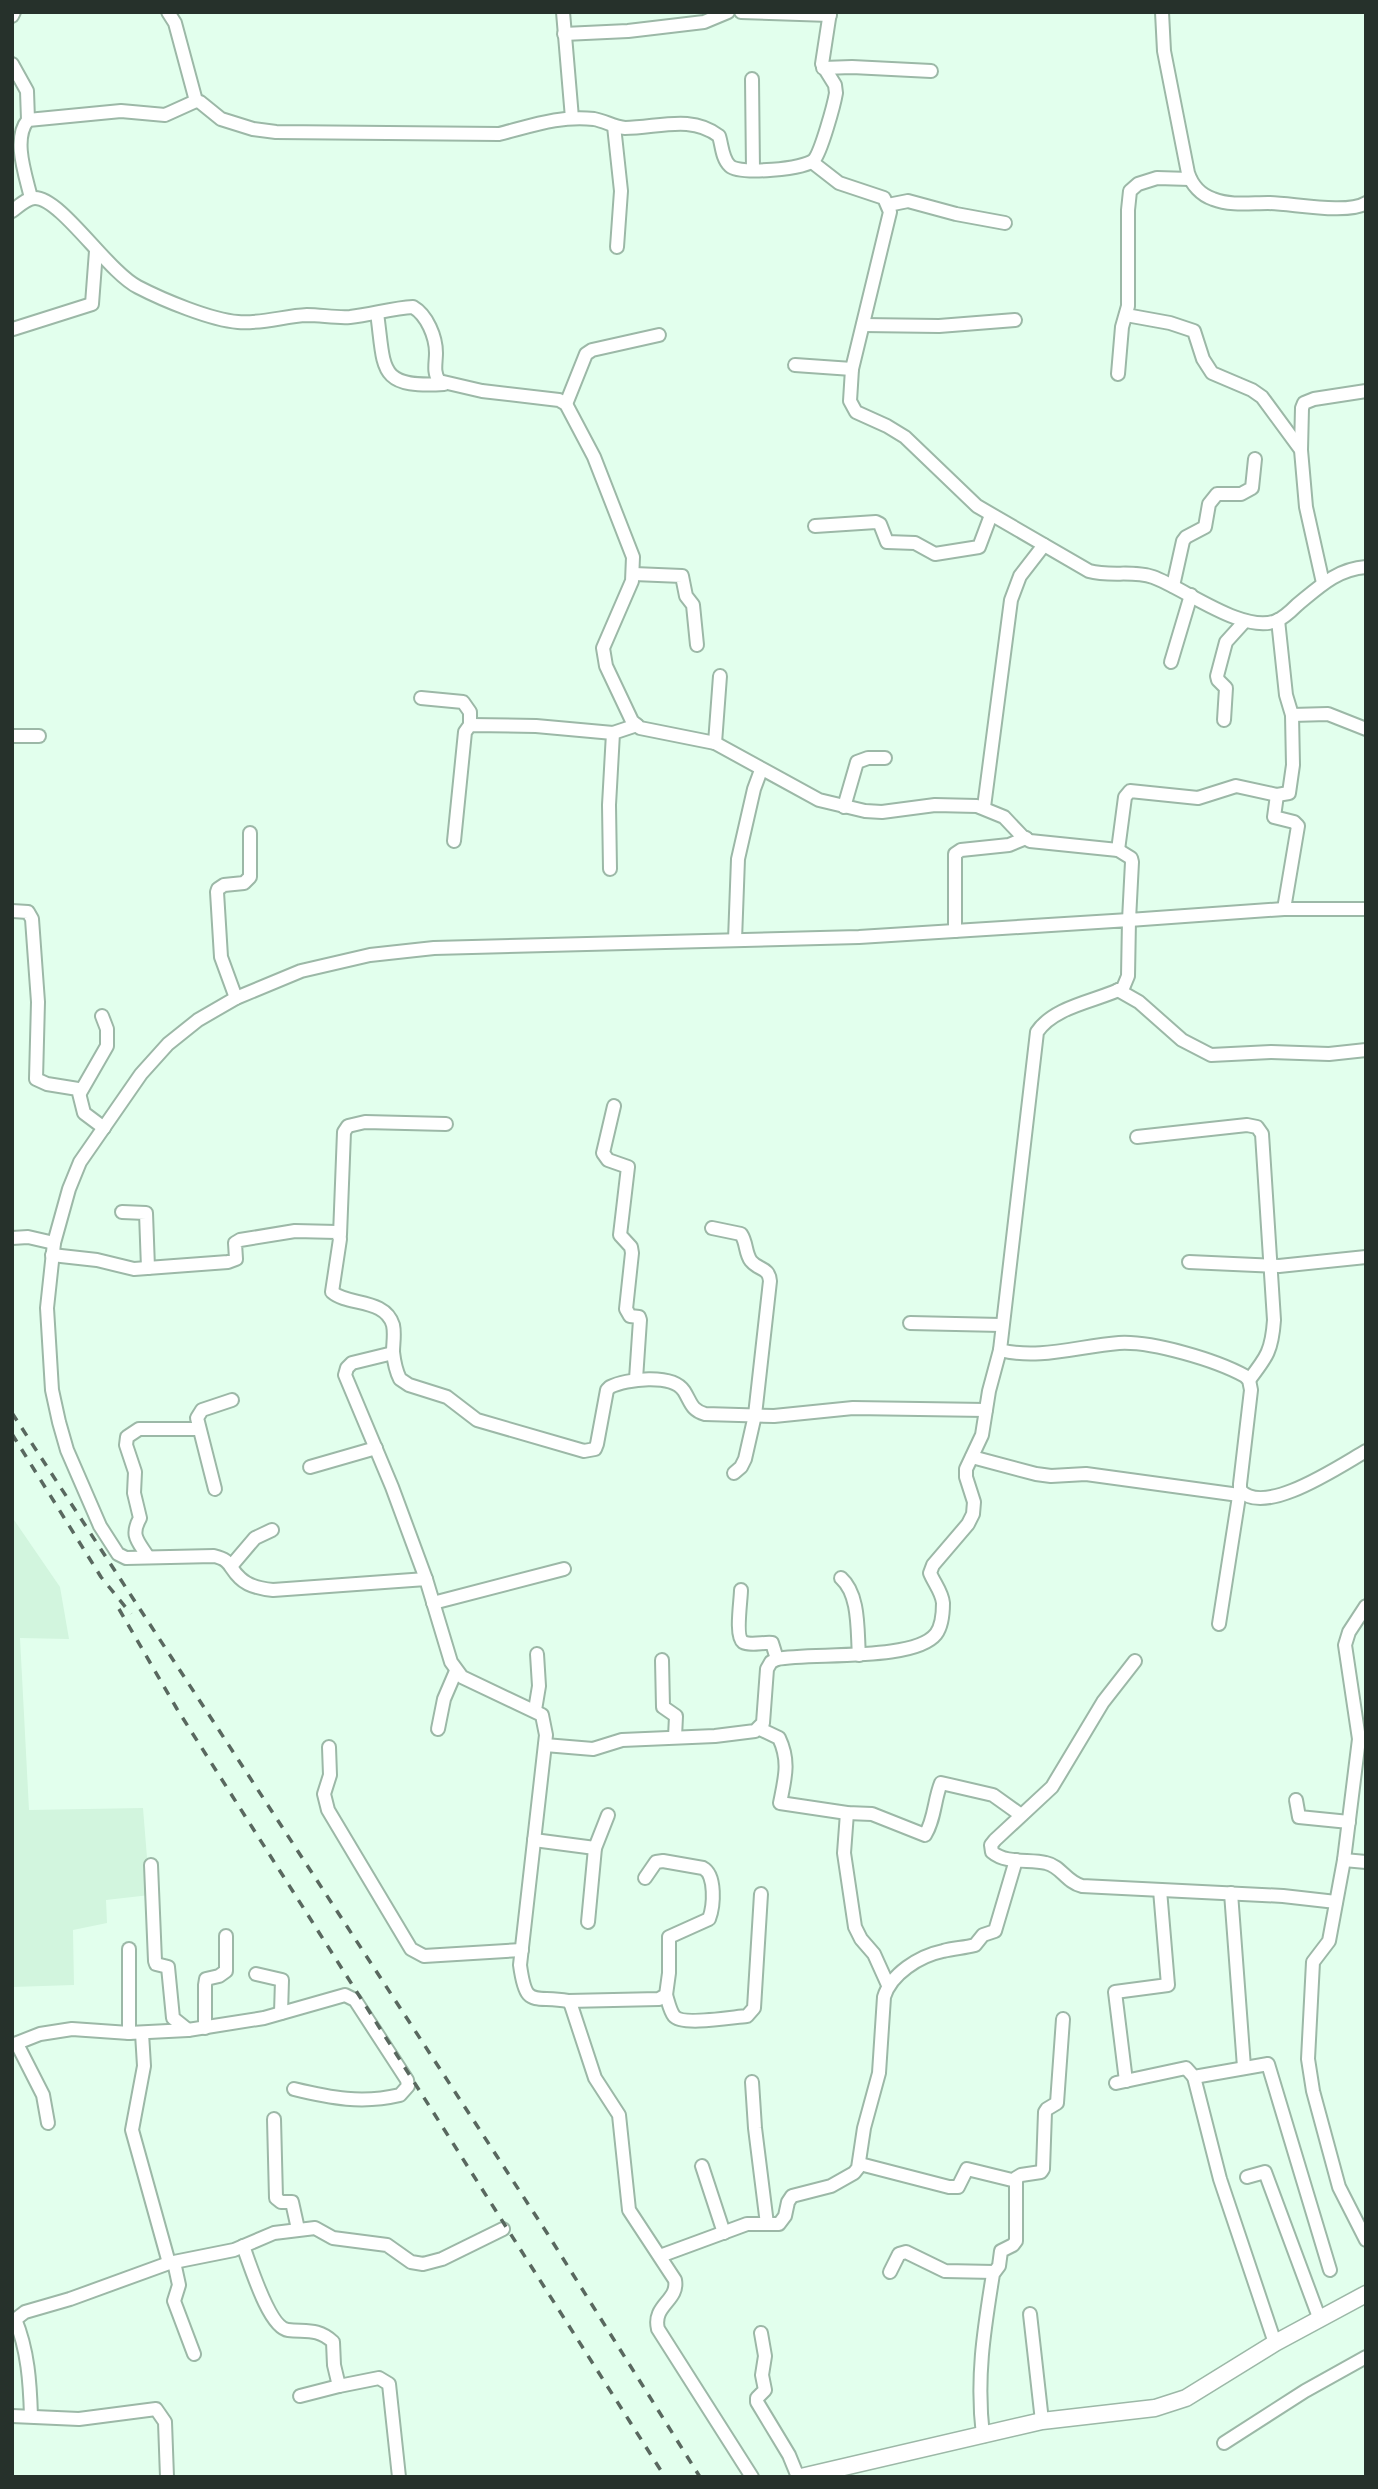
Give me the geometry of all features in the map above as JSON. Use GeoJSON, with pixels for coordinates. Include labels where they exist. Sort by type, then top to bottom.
{"type":"FeatureCollection","features":[{"type":"Feature","properties":{"kind":"street"},"geometry":{"type":"LineString","coordinates":[[168,12],[175,23],[196,101]]}},
{"type":"Feature","properties":{"kind":"street"},"geometry":{"type":"LineString","coordinates":[[563,12],[572,118]]}},
{"type":"Feature","properties":{"kind":"street"},"geometry":{"type":"LineString","coordinates":[[28,120],[121,111],[165,115],[196,101],[221,119],[253,129],[276,132],[499,134],[529,124],[572,118],[595,119],[614,126],[647,127],[675,122],[708,130],[719,136],[727,162],[732,168],[785,168],[812,162],[816,158],[836,93],[835,85],[822,68],[830,13],[741,12]]}},
{"type":"Feature","properties":{"kind":"street"},"geometry":{"type":"LineString","coordinates":[[1163,12],[1164,51],[1190,179],[1201,192],[1223,202],[1330,208],[1359,207],[1366,203]]}},
{"type":"Feature","properties":{"kind":"street"},"geometry":{"type":"LineString","coordinates":[[564,34],[628,31],[705,22],[721,13]]}},
{"type":"Feature","properties":{"kind":"street"},"geometry":{"type":"LineString","coordinates":[[12,64],[27,91],[28,120],[21,144],[31,198]]}},
{"type":"Feature","properties":{"kind":"street"},"geometry":{"type":"LineString","coordinates":[[822,68],[931,71]]}},
{"type":"Feature","properties":{"kind":"street"},"geometry":{"type":"LineString","coordinates":[[752,79],[754,170]]}},
{"type":"Feature","properties":{"kind":"street"},"geometry":{"type":"LineString","coordinates":[[614,126],[621,191],[617,247]]}},
{"type":"Feature","properties":{"kind":"street"},"geometry":{"type":"LineString","coordinates":[[812,162],[839,183],[878,195],[884,198],[888,205],[890,221],[852,369],[850,401],[856,412],[905,437],[961,493],[991,515],[1089,570],[1099,573],[1147,575],[1245,621],[1268,623],[1278,620],[1342,571],[1366,567]]}},
{"type":"Feature","properties":{"kind":"street"},"geometry":{"type":"LineString","coordinates":[[1118,374],[1120,339],[1128,306],[1130,191],[1138,184],[1157,178],[1190,179]]}},
{"type":"Feature","properties":{"kind":"street"},"geometry":{"type":"LineString","coordinates":[[12,211],[31,198],[51,203],[119,275],[139,288],[229,320],[251,322],[306,315],[349,317],[413,307],[418,310],[435,343],[436,377],[444,384]]}},
{"type":"Feature","properties":{"kind":"street"},"geometry":{"type":"LineString","coordinates":[[888,205],[908,201],[1004,223]]}},
{"type":"Feature","properties":{"kind":"street"},"geometry":{"type":"LineString","coordinates":[[13,329],[92,304],[96,251]]}},
{"type":"Feature","properties":{"kind":"street"},"geometry":{"type":"LineString","coordinates":[[377,313],[384,364],[391,376],[398,381],[415,386],[444,384],[559,400],[566,404],[594,457],[633,557],[634,574],[622,608],[605,641],[603,657],[632,721],[638,725],[715,743],[806,795],[844,807],[882,812],[935,804],[984,807],[1004,817],[1026,838],[1042,844],[1118,850],[1131,858],[1128,976],[1123,988],[1080,1003],[1044,1023],[1037,1032],[1000,1350],[982,1435],[966,1469],[965,1477],[974,1502],[973,1514],[968,1524],[933,1565],[930,1573],[943,1602],[940,1626],[935,1634],[921,1643],[859,1655],[777,1659],[771,1662],[766,1670],[763,1723],[760,1729]]}},
{"type":"Feature","properties":{"kind":"street"},"geometry":{"type":"LineString","coordinates":[[1126,315],[1194,331],[1203,359],[1212,373],[1262,397],[1301,450]]}},
{"type":"Feature","properties":{"kind":"street"},"geometry":{"type":"LineString","coordinates":[[863,325],[939,326],[1015,320]]}},
{"type":"Feature","properties":{"kind":"street"},"geometry":{"type":"LineString","coordinates":[[566,404],[586,354],[592,350],[659,335]]}},
{"type":"Feature","properties":{"kind":"street"},"geometry":{"type":"LineString","coordinates":[[795,365],[852,369]]}},
{"type":"Feature","properties":{"kind":"street"},"geometry":{"type":"LineString","coordinates":[[1323,583],[1306,508],[1301,450],[1302,408],[1304,403],[1314,399],[1366,391]]}},
{"type":"Feature","properties":{"kind":"street"},"geometry":{"type":"LineString","coordinates":[[1173,586],[1183,541],[1203,529],[1209,504],[1217,494],[1241,494],[1252,488],[1255,459]]}},
{"type":"Feature","properties":{"kind":"street"},"geometry":{"type":"LineString","coordinates":[[815,526],[876,522],[880,524],[887,542],[915,543],[935,554],[979,547],[991,515]]}},
{"type":"Feature","properties":{"kind":"street"},"geometry":{"type":"LineString","coordinates":[[984,807],[1011,600],[1020,576],[1044,545]]}},
{"type":"Feature","properties":{"kind":"street"},"geometry":{"type":"LineString","coordinates":[[634,574],[682,576],[686,596],[693,605],[697,645]]}},
{"type":"Feature","properties":{"kind":"street"},"geometry":{"type":"LineString","coordinates":[[1171,662],[1191,595]]}},
{"type":"Feature","properties":{"kind":"street"},"geometry":{"type":"LineString","coordinates":[[1118,850],[1125,797],[1130,791],[1204,798],[1236,786],[1277,794],[1287,794],[1290,790],[1293,765],[1292,715],[1286,695],[1278,620]]}},
{"type":"Feature","properties":{"kind":"street"},"geometry":{"type":"LineString","coordinates":[[1224,720],[1226,688],[1217,676],[1224,646],[1245,621]]}},
{"type":"Feature","properties":{"kind":"street"},"geometry":{"type":"LineString","coordinates":[[715,743],[720,676]]}},
{"type":"Feature","properties":{"kind":"street"},"geometry":{"type":"LineString","coordinates":[[421,698],[463,702],[470,712],[470,725],[465,732],[454,841]]}},
{"type":"Feature","properties":{"kind":"street"},"geometry":{"type":"LineString","coordinates":[[1292,715],[1328,715],[1366,729]]}},
{"type":"Feature","properties":{"kind":"street"},"geometry":{"type":"LineString","coordinates":[[470,725],[536,726],[613,733],[638,725]]}},
{"type":"Feature","properties":{"kind":"street"},"geometry":{"type":"LineString","coordinates":[[610,869],[609,805],[613,733]]}},
{"type":"Feature","properties":{"kind":"street"},"geometry":{"type":"LineString","coordinates":[[12,736],[39,736]]}},
{"type":"Feature","properties":{"kind":"street"},"geometry":{"type":"LineString","coordinates":[[844,807],[857,762],[868,758],[885,758]]}},
{"type":"Feature","properties":{"kind":"street"},"geometry":{"type":"LineString","coordinates":[[734,940],[738,859],[761,770]]}},
{"type":"Feature","properties":{"kind":"street"},"geometry":{"type":"LineString","coordinates":[[1277,794],[1275,817],[1294,822],[1298,826],[1284,909]]}},
{"type":"Feature","properties":{"kind":"street"},"geometry":{"type":"LineString","coordinates":[[236,998],[221,957],[217,892],[220,886],[244,883],[250,877],[250,833]]}},
{"type":"Feature","properties":{"kind":"street"},"geometry":{"type":"LineString","coordinates":[[955,931],[955,853],[1009,845],[1026,838]]}},
{"type":"Feature","properties":{"kind":"street"},"geometry":{"type":"LineString","coordinates":[[426,1579],[273,1590],[261,1589],[240,1579],[232,1565],[225,1559],[214,1556],[126,1558],[118,1554],[108,1542],[67,1450],[52,1390],[47,1308],[53,1249],[69,1189],[80,1162],[141,1074],[169,1044],[198,1020],[236,998],[301,971],[370,955],[434,948],[955,931],[1284,909],[1366,909]]}},
{"type":"Feature","properties":{"kind":"street"},"geometry":{"type":"LineString","coordinates":[[12,911],[28,912],[32,919],[38,1002],[36,1079],[47,1084],[72,1087],[80,1093]]}},
{"type":"Feature","properties":{"kind":"street"},"geometry":{"type":"LineString","coordinates":[[1118,990],[1139,1002],[1182,1040],[1211,1055],[1270,1052],[1329,1054],[1366,1050]]}},
{"type":"Feature","properties":{"kind":"street"},"geometry":{"type":"LineString","coordinates":[[102,1016],[107,1029],[107,1046],[80,1093],[84,1113],[104,1128]]}},
{"type":"Feature","properties":{"kind":"street"},"geometry":{"type":"LineString","coordinates":[[614,1105],[603,1153],[608,1160],[628,1167],[620,1235],[632,1252],[626,1309],[630,1316],[639,1317],[640,1320],[636,1379]]}},
{"type":"Feature","properties":{"kind":"street"},"geometry":{"type":"LineString","coordinates":[[446,1124],[365,1122],[348,1126],[344,1132],[340,1235],[332,1292],[337,1296],[369,1304],[389,1316],[394,1331],[393,1353],[397,1373],[404,1383],[447,1397],[477,1420],[584,1451],[595,1449],[597,1444],[607,1390],[614,1385],[636,1379],[671,1381],[679,1385],[690,1405],[697,1412],[705,1414],[774,1416],[853,1408],[986,1409]]}},
{"type":"Feature","properties":{"kind":"street"},"geometry":{"type":"LineString","coordinates":[[1137,1136],[1247,1125],[1257,1127],[1262,1134],[1274,1320],[1268,1356],[1249,1380]]}},
{"type":"Feature","properties":{"kind":"street"},"geometry":{"type":"LineString","coordinates":[[122,1212],[146,1213],[148,1268]]}},
{"type":"Feature","properties":{"kind":"street"},"geometry":{"type":"LineString","coordinates":[[712,1228],[741,1234],[751,1262],[770,1275],[768,1318],[755,1415],[745,1459],[741,1467],[734,1472]]}},
{"type":"Feature","properties":{"kind":"street"},"geometry":{"type":"LineString","coordinates":[[12,1238],[22,1236],[53,1249],[125,1268],[148,1268],[233,1261],[237,1256],[237,1241],[277,1233],[306,1230],[334,1231],[340,1235]]}},
{"type":"Feature","properties":{"kind":"street"},"geometry":{"type":"LineString","coordinates":[[1189,1262],[1271,1266],[1366,1257]]}},
{"type":"Feature","properties":{"kind":"street"},"geometry":{"type":"LineString","coordinates":[[911,1323],[1001,1325]]}},
{"type":"Feature","properties":{"kind":"street"},"geometry":{"type":"LineString","coordinates":[[1000,1350],[1024,1355],[1133,1343],[1204,1359],[1238,1372],[1249,1380],[1251,1390],[1240,1492],[1219,1624]]}},
{"type":"Feature","properties":{"kind":"street"},"geometry":{"type":"LineString","coordinates":[[393,1353],[352,1363],[345,1375],[426,1579],[456,1671],[480,1687],[535,1710],[542,1715],[545,1725],[520,1965],[524,1988],[529,1996],[537,1999],[568,2001],[659,1999],[666,1995]]}},
{"type":"Feature","properties":{"kind":"street"},"geometry":{"type":"LineString","coordinates":[[215,1489],[197,1418],[202,1409],[232,1399]]}},
{"type":"Feature","properties":{"kind":"street"},"geometry":{"type":"LineString","coordinates":[[148,1557],[134,1530],[141,1518],[134,1493],[135,1472],[126,1446],[127,1437],[139,1429],[199,1429]]}},
{"type":"Feature","properties":{"kind":"street"},"geometry":{"type":"LineString","coordinates":[[310,1467],[376,1448]]}},
{"type":"Feature","properties":{"kind":"street"},"geometry":{"type":"LineString","coordinates":[[972,1457],[1036,1475],[1086,1474],[1240,1492],[1257,1497],[1279,1495],[1304,1487],[1366,1451]]}},
{"type":"Feature","properties":{"kind":"street"},"geometry":{"type":"LineString","coordinates":[[232,1565],[255,1538],[272,1530]]}},
{"type":"Feature","properties":{"kind":"street"},"geometry":{"type":"LineString","coordinates":[[433,1603],[564,1569]]}},
{"type":"Feature","properties":{"kind":"street"},"geometry":{"type":"LineString","coordinates":[[841,1578],[851,1590],[854,1600],[859,1655]]}},
{"type":"Feature","properties":{"kind":"street"},"geometry":{"type":"LineString","coordinates":[[741,1590],[741,1640],[746,1643],[772,1643],[777,1659]]}},
{"type":"Feature","properties":{"kind":"street"},"geometry":{"type":"LineString","coordinates":[[1366,1606],[1349,1632],[1345,1645],[1359,1739],[1349,1822],[1327,1946],[1313,1962],[1308,2059],[1312,2091],[1339,2187],[1366,2240]]}},
{"type":"Feature","properties":{"kind":"street"},"geometry":{"type":"LineString","coordinates":[[535,1710],[539,1686],[537,1654]]}},
{"type":"Feature","properties":{"kind":"street"},"geometry":{"type":"LineString","coordinates":[[662,1660],[662,1703],[665,1709],[676,1716],[675,1737]]}},
{"type":"Feature","properties":{"kind":"street"},"geometry":{"type":"LineString","coordinates":[[1135,1661],[1103,1702],[1052,1787],[991,1845],[992,1852],[997,1856],[1056,1866],[1074,1884],[1283,1895],[1336,1902]]}},
{"type":"Feature","properties":{"kind":"street"},"geometry":{"type":"LineString","coordinates":[[438,1729],[444,1699],[456,1671]]}},
{"type":"Feature","properties":{"kind":"street"},"geometry":{"type":"LineString","coordinates":[[545,1745],[593,1749],[622,1740],[715,1736],[760,1729],[779,1738],[783,1745],[788,1765],[780,1803],[847,1814],[872,1814],[925,1835],[930,1826],[935,1797],[941,1783],[993,1795],[1021,1815]]}},
{"type":"Feature","properties":{"kind":"street"},"geometry":{"type":"LineString","coordinates":[[329,1747],[330,1775],[324,1794],[328,1810],[411,1949],[424,1956],[522,1950]]}},
{"type":"Feature","properties":{"kind":"street"},"geometry":{"type":"LineString","coordinates":[[1296,1800],[1299,1817],[1349,1822]]}},
{"type":"Feature","properties":{"kind":"street"},"geometry":{"type":"LineString","coordinates":[[847,1814],[844,1846],[855,1927],[874,1954],[888,1985]]}},
{"type":"Feature","properties":{"kind":"street"},"geometry":{"type":"LineString","coordinates":[[588,1922],[595,1848],[608,1815]]}},
{"type":"Feature","properties":{"kind":"street"},"geometry":{"type":"LineString","coordinates":[[534,1840],[595,1848]]}},
{"type":"Feature","properties":{"kind":"street"},"geometry":{"type":"LineString","coordinates":[[660,2256],[747,2224],[774,2225],[783,2220],[792,2196],[837,2183],[854,2173],[860,2164],[864,2128],[879,2073],[884,1997],[888,1985],[906,1968],[925,1958],[944,1950],[975,1945],[983,1935],[995,1931],[1016,1860]]}},
{"type":"Feature","properties":{"kind":"street"},"geometry":{"type":"LineString","coordinates":[[1343,1860],[1366,1862]]}},
{"type":"Feature","properties":{"kind":"street"},"geometry":{"type":"LineString","coordinates":[[645,1878],[656,1863],[663,1861],[704,1868],[709,1871],[711,1877],[712,1909],[709,1919],[669,1937],[666,1995],[673,2015],[678,2020],[696,2021],[747,2016],[752,2013],[761,1894]]}},
{"type":"Feature","properties":{"kind":"street"},"geometry":{"type":"LineString","coordinates":[[151,1865],[155,1961],[156,1964],[168,1967],[173,2018],[177,2024],[188,2030]]}},
{"type":"Feature","properties":{"kind":"street"},"geometry":{"type":"LineString","coordinates":[[1160,1890],[1168,1985],[1115,1992],[1121,2082],[1186,2068],[1194,2077],[1220,2179],[1275,2343]]}},
{"type":"Feature","properties":{"kind":"street"},"geometry":{"type":"LineString","coordinates":[[1231,1893],[1244,2067]]}},
{"type":"Feature","properties":{"kind":"street"},"geometry":{"type":"LineString","coordinates":[[205,2028],[206,1979],[226,1971],[226,1936]]}},
{"type":"Feature","properties":{"kind":"street"},"geometry":{"type":"LineString","coordinates":[[129,1949],[135,2033],[144,2066],[132,2130],[178,2285],[174,2301],[194,2354]]}},
{"type":"Feature","properties":{"kind":"street"},"geometry":{"type":"LineString","coordinates":[[256,1974],[282,1980],[281,2013]]}},
{"type":"Feature","properties":{"kind":"street"},"geometry":{"type":"LineString","coordinates":[[48,2123],[43,2095],[15,2045],[40,2034],[72,2029],[135,2033],[205,2028],[281,2013],[340,1996],[350,1995],[355,2000],[407,2080],[408,2086],[400,2095],[353,2100],[334,2099],[294,2089]]}},
{"type":"Feature","properties":{"kind":"street"},"geometry":{"type":"LineString","coordinates":[[568,2001],[594,2078],[619,2115],[629,2210],[675,2280],[676,2286],[659,2311],[656,2321],[658,2329],[752,2477]]}},
{"type":"Feature","properties":{"kind":"street"},"geometry":{"type":"LineString","coordinates":[[983,2436],[979,2402],[980,2361],[994,2272],[999,2266],[1001,2251],[1016,2241],[1016,2181],[1019,2176],[1037,2173],[1043,2169],[1045,2112],[1057,2103],[1063,2019]]}},
{"type":"Feature","properties":{"kind":"street"},"geometry":{"type":"LineString","coordinates":[[1194,2077],[1268,2064],[1330,2270]]}},
{"type":"Feature","properties":{"kind":"street"},"geometry":{"type":"LineString","coordinates":[[752,2082],[767,2224]]}},
{"type":"Feature","properties":{"kind":"street"},"geometry":{"type":"LineString","coordinates":[[274,2119],[276,2198],[281,2202],[292,2202],[298,2229]]}},
{"type":"Feature","properties":{"kind":"street"},"geometry":{"type":"LineString","coordinates":[[860,2164],[950,2187],[958,2187],[967,2169],[1016,2181]]}},
{"type":"Feature","properties":{"kind":"street"},"geometry":{"type":"LineString","coordinates":[[702,2166],[724,2233]]}},
{"type":"Feature","properties":{"kind":"street"},"geometry":{"type":"LineString","coordinates":[[1247,2177],[1265,2172],[1321,2320]]}},
{"type":"Feature","properties":{"kind":"street"},"geometry":{"type":"LineString","coordinates":[[31,2417],[30,2384],[24,2346],[13,2321],[25,2312],[70,2299],[171,2262],[243,2246],[274,2233],[316,2228],[333,2238],[391,2246],[411,2262],[423,2264],[442,2259],[503,2230]]}},
{"type":"Feature","properties":{"kind":"street"},"geometry":{"type":"LineString","coordinates":[[243,2246],[276,2325],[288,2330],[318,2332],[333,2342],[334,2365],[339,2386]]}},
{"type":"Feature","properties":{"kind":"street"},"geometry":{"type":"LineString","coordinates":[[891,2272],[900,2253],[906,2252],[945,2271],[994,2272]]}},
{"type":"Feature","properties":{"kind":"street"},"geometry":{"type":"LineString","coordinates":[[761,2333],[765,2356],[762,2375],[765,2390],[757,2398],[757,2402],[800,2477],[1041,2421],[1155,2408],[1186,2398],[1275,2343],[1366,2294]]}},
{"type":"Feature","properties":{"kind":"street"},"geometry":{"type":"LineString","coordinates":[[1030,2314],[1041,2421]]}},
{"type":"Feature","properties":{"kind":"street"},"geometry":{"type":"LineString","coordinates":[[1224,2442],[1366,2357]]}},
{"type":"Feature","properties":{"kind":"street"},"geometry":{"type":"LineString","coordinates":[[300,2396],[379,2378],[389,2384],[399,2477]]}},
{"type":"Feature","properties":{"kind":"street"},"geometry":{"type":"LineString","coordinates":[[12,2416],[79,2419],[156,2409],[165,2422],[167,2477]]}},
{"type":"Feature","properties":{"kind":"shaded area"},"geometry":{"type":"Polygon","coordinates":[[[12,1517],[60,1587],[69,1639],[20,1638],[29,1810],[143,1808],[150,1895],[106,1900],[107,1923],[73,1930],[74,1985],[12,1987],[12,1517]]]}},
{"type":"Feature","properties":{"kind":"railway"},"geometry":{"type":"LineString","coordinates":[[12,1413],[547,2233],[700,2477]]}},
{"type":"Feature","properties":{"kind":"railway"},"geometry":{"type":"LineString","coordinates":[[12,1434],[101,1577],[131,1614]]}},
{"type":"Feature","properties":{"kind":"railway"},"geometry":{"type":"LineString","coordinates":[[119,1609],[177,1709],[665,2477]]}}]}
